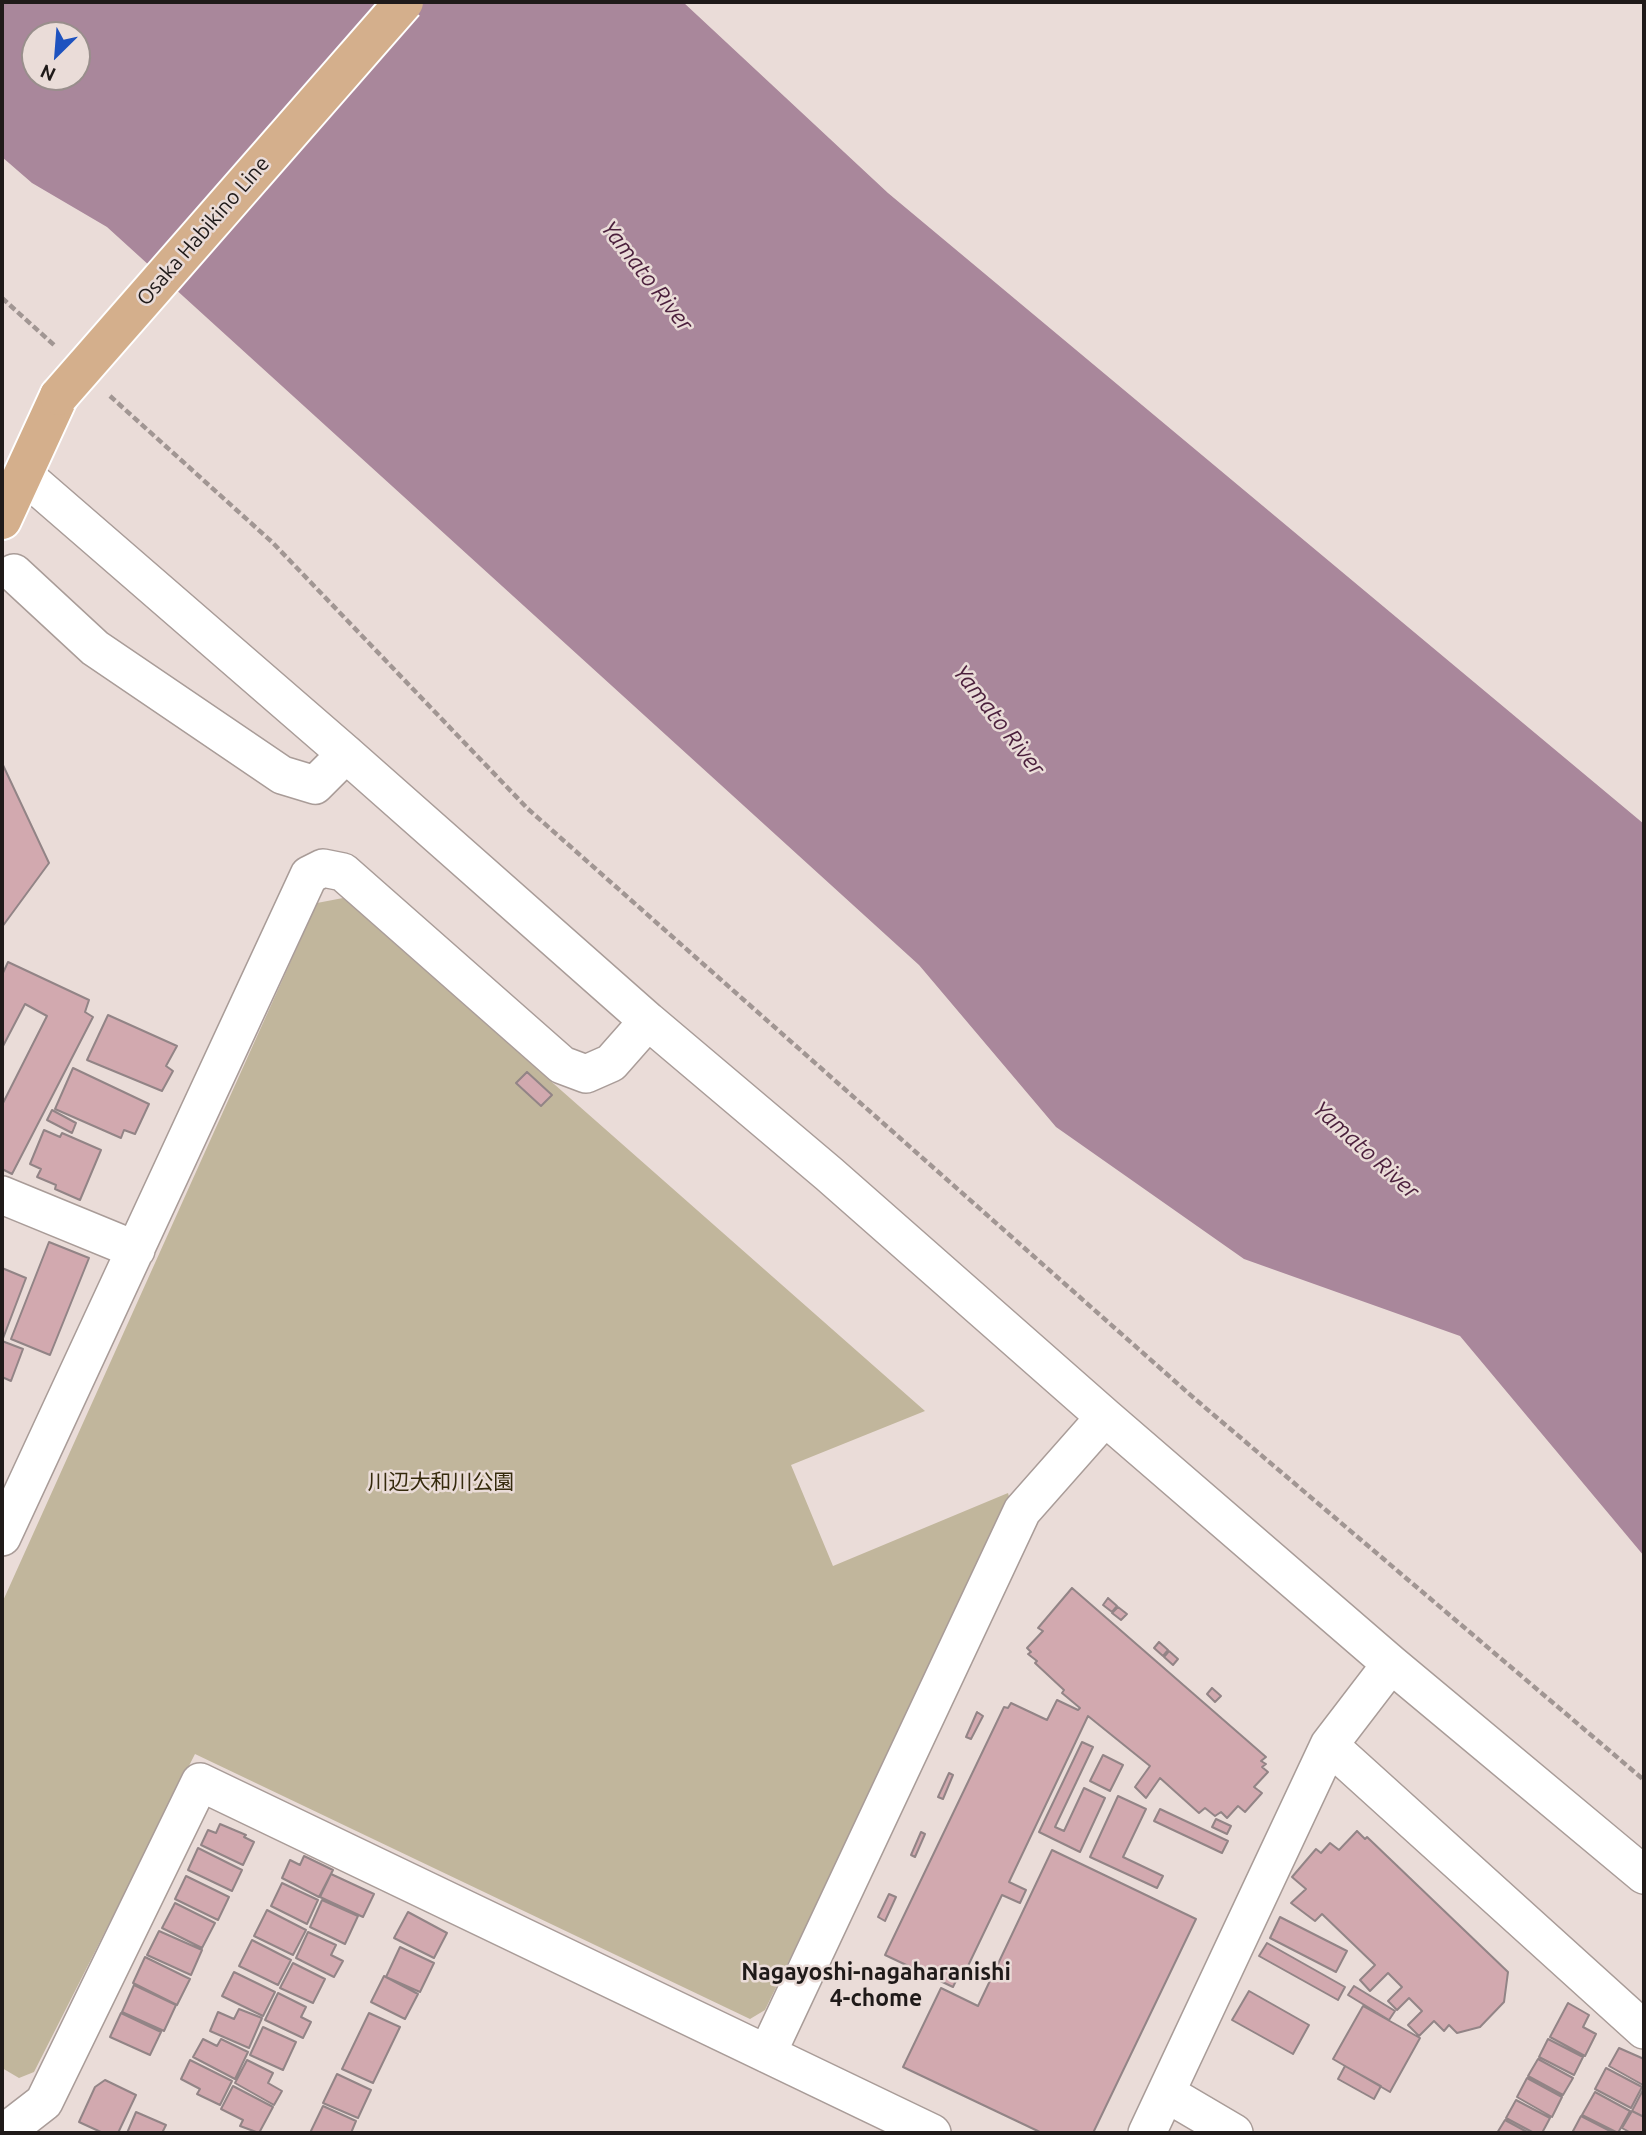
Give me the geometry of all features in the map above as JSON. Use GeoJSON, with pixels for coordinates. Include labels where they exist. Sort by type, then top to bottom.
{"type":"FeatureCollection","features":[{"type":"Feature","properties":{"kind":"main road","name":"Osaka Habikino Line"},"geometry":{"type":"LineString","coordinates":[[2,520],[12,465],[59,396],[404,2]]}},
{"type":"Feature","properties":{"kind":"street"},"geometry":{"type":"LineString","coordinates":[[12,465],[1105,1417],[1391,1664],[1644,1875]]}},
{"type":"Feature","properties":{"kind":"street"},"geometry":{"type":"LineString","coordinates":[[13,573],[95,648],[282,775],[315,785],[346,754]]}},
{"type":"Feature","properties":{"kind":"street"},"geometry":{"type":"LineString","coordinates":[[2,1537],[309,875],[324,868],[343,872],[562,1065],[586,1074],[611,1063],[648,1021]]}},
{"type":"Feature","properties":{"kind":"street"},"geometry":{"type":"LineString","coordinates":[[2,1195],[136,1250]]}},
{"type":"Feature","properties":{"kind":"street"},"geometry":{"type":"LineString","coordinates":[[767,2054],[1022,1511],[1105,1417]]}},
{"type":"Feature","properties":{"kind":"street"},"geometry":{"type":"LineString","coordinates":[[1147,2133],[1329,1745],[1391,1664]]}},
{"type":"Feature","properties":{"kind":"street"},"geometry":{"type":"LineString","coordinates":[[1329,1745],[1644,2030]]}},
{"type":"Feature","properties":{"kind":"street"},"geometry":{"type":"LineString","coordinates":[[4,2133],[44,2102],[200,1782],[932,2133]]}},
{"type":"Feature","properties":{"kind":"street"},"geometry":{"type":"LineString","coordinates":[[1166,2093],[1234,2133]]}},
{"type":"Feature","properties":{"kind":"path"},"geometry":{"type":"LineString","coordinates":[[2,298],[59,350]]}},
{"type":"Feature","properties":{"kind":"path"},"geometry":{"type":"LineString","coordinates":[[107,393],[272,542],[528,808],[1185,1390],[1644,1780]]}},
{"type":"Feature","properties":{"kind":"green space","name":"川辺大和川公園"},"geometry":{"type":"Polygon","coordinates":[[[343,898],[925,1411],[791,1465],[833,1566],[1008,1493],[1011,1504],[765,2010],[750,2019],[195,1754],[34,2072],[19,2078],[2,2068],[2,1603],[317,903],[343,898]]]}},
{"type":"Feature","properties":{"kind":"water","name":"Yamato River"},"geometry":{"type":"Polygon","coordinates":[[[2,2],[683,2],[888,193],[1644,824],[1644,1556],[1460,1336],[1244,1259],[1056,1127],[919,965],[107,227],[32,183],[2,157],[2,2]]]}},
{"type":"Feature","properties":{"kind":"building"},"geometry":{"type":"Polygon","coordinates":[[[2,763],[49,863],[2,927],[2,763]]]}},
{"type":"Feature","properties":{"kind":"building"},"geometry":{"type":"Polygon","coordinates":[[[8,962],[89,1000],[85,1012],[93,1017],[12,1174],[2,1169],[2,1105],[47,1016],[25,1004],[2,1048],[2,975],[8,962]]]}},
{"type":"Feature","properties":{"kind":"building"},"geometry":{"type":"Polygon","coordinates":[[[108,1015],[177,1046],[166,1066],[173,1071],[162,1091],[87,1060],[108,1015]]]}},
{"type":"Feature","properties":{"kind":"building"},"geometry":{"type":"Polygon","coordinates":[[[73,1068],[149,1104],[135,1134],[124,1130],[121,1138],[55,1109],[73,1068]]]}},
{"type":"Feature","properties":{"kind":"building"},"geometry":{"type":"Polygon","coordinates":[[[527,1072],[552,1095],[541,1106],[516,1083],[527,1072]]]}},
{"type":"Feature","properties":{"kind":"building"},"geometry":{"type":"Polygon","coordinates":[[[52,1110],[76,1123],[72,1133],[47,1120],[52,1110]]]}},
{"type":"Feature","properties":{"kind":"building"},"geometry":{"type":"Polygon","coordinates":[[[44,1130],[60,1137],[62,1133],[101,1150],[80,1200],[37,1177],[41,1169],[30,1164],[44,1130]]]}},
{"type":"Feature","properties":{"kind":"building"},"geometry":{"type":"Polygon","coordinates":[[[49,1242],[89,1258],[50,1355],[11,1339],[49,1242]]]}},
{"type":"Feature","properties":{"kind":"building"},"geometry":{"type":"Polygon","coordinates":[[[2,1268],[26,1278],[2,1341],[2,1268]]]}},
{"type":"Feature","properties":{"kind":"building"},"geometry":{"type":"Polygon","coordinates":[[[2,1341],[23,1349],[11,1381],[2,1377],[2,1341]]]}},
{"type":"Feature","properties":{"kind":"building"},"geometry":{"type":"Polygon","coordinates":[[[1072,1588],[1266,1757],[1261,1761],[1266,1764],[1262,1767],[1268,1772],[1254,1787],[1262,1793],[1245,1812],[1238,1806],[1227,1818],[1221,1812],[1215,1816],[1205,1808],[1199,1813],[1160,1778],[1146,1798],[1135,1787],[1150,1766],[1088,1716],[1009,1882],[1026,1890],[1020,1903],[1002,1895],[967,1968],[963,1966],[953,1987],[885,1955],[1004,1707],[1008,1708],[1011,1703],[1047,1720],[1057,1700],[1078,1710],[1080,1708],[1062,1693],[1064,1690],[1035,1663],[1037,1661],[1028,1654],[1031,1652],[1027,1648],[1043,1631],[1038,1628],[1072,1588]]]}},
{"type":"Feature","properties":{"kind":"building"},"geometry":{"type":"Polygon","coordinates":[[[1108,1598],[1117,1606],[1112,1612],[1103,1605],[1108,1598]]]}},
{"type":"Feature","properties":{"kind":"building"},"geometry":{"type":"Polygon","coordinates":[[[1118,1607],[1127,1614],[1121,1620],[1112,1613],[1118,1607]]]}},
{"type":"Feature","properties":{"kind":"building"},"geometry":{"type":"Polygon","coordinates":[[[1159,1642],[1168,1650],[1163,1656],[1154,1648],[1159,1642]]]}},
{"type":"Feature","properties":{"kind":"building"},"geometry":{"type":"Polygon","coordinates":[[[1169,1651],[1178,1659],[1173,1665],[1164,1657],[1169,1651]]]}},
{"type":"Feature","properties":{"kind":"building"},"geometry":{"type":"Polygon","coordinates":[[[1212,1688],[1221,1696],[1215,1702],[1207,1694],[1212,1688]]]}},
{"type":"Feature","properties":{"kind":"building"},"geometry":{"type":"Polygon","coordinates":[[[977,1712],[983,1716],[971,1739],[966,1737],[977,1712]]]}},
{"type":"Feature","properties":{"kind":"building"},"geometry":{"type":"Polygon","coordinates":[[[1082,1742],[1093,1747],[1055,1827],[1064,1831],[1084,1788],[1105,1798],[1080,1852],[1039,1832],[1082,1742]]]}},
{"type":"Feature","properties":{"kind":"building"},"geometry":{"type":"Polygon","coordinates":[[[1103,1755],[1123,1765],[1110,1791],[1090,1781],[1103,1755]]]}},
{"type":"Feature","properties":{"kind":"building"},"geometry":{"type":"Polygon","coordinates":[[[949,1773],[953,1775],[943,1799],[938,1797],[949,1773]]]}},
{"type":"Feature","properties":{"kind":"building"},"geometry":{"type":"Polygon","coordinates":[[[1118,1796],[1146,1809],[1123,1857],[1163,1876],[1157,1888],[1090,1857],[1118,1796]]]}},
{"type":"Feature","properties":{"kind":"building"},"geometry":{"type":"Polygon","coordinates":[[[1160,1809],[1228,1841],[1222,1853],[1154,1821],[1160,1809]]]}},
{"type":"Feature","properties":{"kind":"building"},"geometry":{"type":"Polygon","coordinates":[[[1216,1819],[1231,1826],[1227,1834],[1212,1827],[1216,1819]]]}},
{"type":"Feature","properties":{"kind":"building"},"geometry":{"type":"Polygon","coordinates":[[[220,1824],[246,1835],[244,1837],[254,1842],[243,1865],[201,1845],[208,1830],[216,1833],[220,1824]]]}},
{"type":"Feature","properties":{"kind":"building"},"geometry":{"type":"Polygon","coordinates":[[[1357,1831],[1365,1839],[1367,1837],[1508,1972],[1504,2002],[1480,2027],[1457,2033],[1449,2025],[1444,2031],[1434,2021],[1419,2036],[1408,2025],[1422,2011],[1409,1998],[1397,2010],[1388,2001],[1402,1987],[1388,1973],[1370,1991],[1360,1980],[1375,1965],[1322,1914],[1315,1921],[1291,1903],[1306,1889],[1292,1877],[1316,1849],[1321,1853],[1330,1843],[1339,1850],[1357,1831]]]}},
{"type":"Feature","properties":{"kind":"building"},"geometry":{"type":"Polygon","coordinates":[[[921,1832],[925,1834],[915,1857],[911,1855],[921,1832]]]}},
{"type":"Feature","properties":{"kind":"building"},"geometry":{"type":"Polygon","coordinates":[[[198,1848],[242,1870],[232,1891],[188,1870],[198,1848]]]}},
{"type":"Feature","properties":{"kind":"building"},"geometry":{"type":"Polygon","coordinates":[[[1052,1850],[1196,1919],[1093,2133],[1042,2133],[903,2067],[941,1988],[978,2006],[1052,1850]]]}},
{"type":"Feature","properties":{"kind":"building"},"geometry":{"type":"Polygon","coordinates":[[[304,1856],[333,1870],[319,1897],[282,1878],[290,1860],[300,1865],[304,1856]]]}},
{"type":"Feature","properties":{"kind":"building"},"geometry":{"type":"Polygon","coordinates":[[[331,1874],[374,1894],[363,1917],[320,1897],[331,1874]]]}},
{"type":"Feature","properties":{"kind":"building"},"geometry":{"type":"Polygon","coordinates":[[[186,1876],[229,1897],[218,1920],[175,1899],[186,1876]]]}},
{"type":"Feature","properties":{"kind":"building"},"geometry":{"type":"Polygon","coordinates":[[[282,1883],[318,1900],[307,1924],[271,1906],[282,1883]]]}},
{"type":"Feature","properties":{"kind":"building"},"geometry":{"type":"Polygon","coordinates":[[[889,1894],[896,1897],[885,1921],[878,1917],[889,1894]]]}},
{"type":"Feature","properties":{"kind":"building"},"geometry":{"type":"Polygon","coordinates":[[[322,1900],[358,1916],[345,1944],[310,1927],[322,1900]]]}},
{"type":"Feature","properties":{"kind":"building"},"geometry":{"type":"Polygon","coordinates":[[[175,1903],[215,1923],[202,1948],[162,1928],[175,1903]]]}},
{"type":"Feature","properties":{"kind":"building"},"geometry":{"type":"Polygon","coordinates":[[[267,1910],[306,1930],[293,1955],[254,1936],[267,1910]]]}},
{"type":"Feature","properties":{"kind":"building"},"geometry":{"type":"Polygon","coordinates":[[[408,1912],[447,1933],[434,1958],[394,1938],[408,1912]]]}},
{"type":"Feature","properties":{"kind":"building"},"geometry":{"type":"Polygon","coordinates":[[[1280,1917],[1347,1951],[1336,1972],[1270,1938],[1280,1917]]]}},
{"type":"Feature","properties":{"kind":"building"},"geometry":{"type":"Polygon","coordinates":[[[159,1931],[202,1950],[191,1975],[147,1955],[159,1931]]]}},
{"type":"Feature","properties":{"kind":"building"},"geometry":{"type":"Polygon","coordinates":[[[308,1932],[336,1945],[331,1955],[343,1961],[334,1977],[296,1958],[308,1932]]]}},
{"type":"Feature","properties":{"kind":"building"},"geometry":{"type":"Polygon","coordinates":[[[252,1940],[291,1960],[278,1985],[239,1966],[252,1940]]]}},
{"type":"Feature","properties":{"kind":"building"},"geometry":{"type":"Polygon","coordinates":[[[1267,1943],[1345,1987],[1338,2000],[1259,1956],[1267,1943]]]}},
{"type":"Feature","properties":{"kind":"building"},"geometry":{"type":"Polygon","coordinates":[[[400,1947],[434,1963],[420,1992],[386,1977],[400,1947]]]}},
{"type":"Feature","properties":{"kind":"building"},"geometry":{"type":"Polygon","coordinates":[[[145,1957],[190,1979],[177,2005],[133,1983],[145,1957]]]}},
{"type":"Feature","properties":{"kind":"building"},"geometry":{"type":"Polygon","coordinates":[[[293,1963],[325,1979],[313,2003],[280,1988],[293,1963]]]}},
{"type":"Feature","properties":{"kind":"building"},"geometry":{"type":"Polygon","coordinates":[[[234,1972],[275,1992],[263,2016],[222,1996],[234,1972]]]}},
{"type":"Feature","properties":{"kind":"building"},"geometry":{"type":"Polygon","coordinates":[[[384,1976],[418,1994],[405,2019],[371,2002],[384,1976]]]}},
{"type":"Feature","properties":{"kind":"building"},"geometry":{"type":"Polygon","coordinates":[[[134,1985],[176,2005],[164,2031],[122,2012],[134,1985]]]}},
{"type":"Feature","properties":{"kind":"building"},"geometry":{"type":"Polygon","coordinates":[[[1354,1986],[1395,2011],[1389,2020],[1348,1995],[1354,1986]]]}},
{"type":"Feature","properties":{"kind":"building"},"geometry":{"type":"Polygon","coordinates":[[[1249,1991],[1309,2025],[1293,2054],[1232,2020],[1249,1991]]]}},
{"type":"Feature","properties":{"kind":"building"},"geometry":{"type":"Polygon","coordinates":[[[278,1993],[306,2007],[301,2017],[311,2022],[303,2038],[265,2020],[278,1993]]]}},
{"type":"Feature","properties":{"kind":"building"},"geometry":{"type":"Polygon","coordinates":[[[1568,2003],[1589,2015],[1583,2027],[1596,2034],[1585,2056],[1550,2037],[1568,2003]]]}},
{"type":"Feature","properties":{"kind":"building"},"geometry":{"type":"Polygon","coordinates":[[[1363,2006],[1420,2038],[1390,2092],[1333,2059],[1363,2006]]]}},
{"type":"Feature","properties":{"kind":"building"},"geometry":{"type":"Polygon","coordinates":[[[239,2009],[262,2018],[249,2048],[210,2031],[218,2012],[234,2019],[239,2009]]]}},
{"type":"Feature","properties":{"kind":"building"},"geometry":{"type":"Polygon","coordinates":[[[121,2013],[161,2032],[150,2055],[110,2037],[121,2013]]]}},
{"type":"Feature","properties":{"kind":"building"},"geometry":{"type":"Polygon","coordinates":[[[369,2013],[400,2027],[373,2083],[342,2069],[369,2013]]]}},
{"type":"Feature","properties":{"kind":"building"},"geometry":{"type":"Polygon","coordinates":[[[263,2027],[296,2042],[283,2070],[250,2055],[263,2027]]]}},
{"type":"Feature","properties":{"kind":"building"},"geometry":{"type":"Polygon","coordinates":[[[203,2039],[217,2046],[221,2039],[248,2052],[235,2079],[193,2057],[203,2039]]]}},
{"type":"Feature","properties":{"kind":"building"},"geometry":{"type":"Polygon","coordinates":[[[1548,2039],[1583,2057],[1574,2075],[1539,2057],[1548,2039]]]}},
{"type":"Feature","properties":{"kind":"building"},"geometry":{"type":"Polygon","coordinates":[[[1619,2048],[1644,2059],[1643,2085],[1609,2066],[1619,2048]]]}},
{"type":"Feature","properties":{"kind":"building"},"geometry":{"type":"Polygon","coordinates":[[[1538,2059],[1573,2078],[1563,2095],[1528,2076],[1538,2059]]]}},
{"type":"Feature","properties":{"kind":"building"},"geometry":{"type":"Polygon","coordinates":[[[190,2060],[232,2081],[220,2105],[197,2094],[200,2089],[181,2079],[190,2060]]]}},
{"type":"Feature","properties":{"kind":"building"},"geometry":{"type":"Polygon","coordinates":[[[247,2060],[273,2073],[268,2083],[282,2091],[274,2105],[235,2083],[247,2060]]]}},
{"type":"Feature","properties":{"kind":"building"},"geometry":{"type":"Polygon","coordinates":[[[1345,2066],[1381,2086],[1374,2099],[1338,2079],[1345,2066]]]}},
{"type":"Feature","properties":{"kind":"building"},"geometry":{"type":"Polygon","coordinates":[[[1606,2068],[1642,2087],[1631,2108],[1595,2089],[1606,2068]]]}},
{"type":"Feature","properties":{"kind":"building"},"geometry":{"type":"Polygon","coordinates":[[[337,2074],[371,2090],[358,2118],[323,2103],[337,2074]]]}},
{"type":"Feature","properties":{"kind":"building"},"geometry":{"type":"Polygon","coordinates":[[[1527,2078],[1562,2097],[1552,2117],[1517,2097],[1527,2078]]]}},
{"type":"Feature","properties":{"kind":"building"},"geometry":{"type":"Polygon","coordinates":[[[105,2080],[136,2095],[118,2133],[103,2133],[79,2122],[95,2087],[105,2080]]]}},
{"type":"Feature","properties":{"kind":"building"},"geometry":{"type":"Polygon","coordinates":[[[233,2086],[273,2107],[259,2133],[240,2126],[243,2120],[221,2109],[233,2086]]]}},
{"type":"Feature","properties":{"kind":"building"},"geometry":{"type":"Polygon","coordinates":[[[1644,2088],[1644,2117],[1632,2111],[1644,2088]]]}},
{"type":"Feature","properties":{"kind":"building"},"geometry":{"type":"Polygon","coordinates":[[[1595,2092],[1630,2111],[1618,2133],[1582,2115],[1595,2092]]]}},
{"type":"Feature","properties":{"kind":"building"},"geometry":{"type":"Polygon","coordinates":[[[1516,2100],[1550,2118],[1542,2133],[1534,2133],[1506,2118],[1516,2100]]]}},
{"type":"Feature","properties":{"kind":"building"},"geometry":{"type":"Polygon","coordinates":[[[323,2106],[356,2121],[351,2133],[310,2133],[323,2106]]]}},
{"type":"Feature","properties":{"kind":"building"},"geometry":{"type":"Polygon","coordinates":[[[1632,2111],[1644,2117],[1644,2133],[1631,2133],[1622,2128],[1632,2111]]]}},
{"type":"Feature","properties":{"kind":"building"},"geometry":{"type":"Polygon","coordinates":[[[136,2112],[166,2125],[162,2133],[127,2133],[136,2112]]]}},
{"type":"Feature","properties":{"kind":"building"},"geometry":{"type":"Polygon","coordinates":[[[1581,2116],[1614,2133],[1572,2133],[1581,2116]]]}},
{"type":"Feature","properties":{"kind":"building"},"geometry":{"type":"Polygon","coordinates":[[[1505,2120],[1529,2133],[1497,2133],[1505,2120]]]}},
{"type":"Feature","properties":{"kind":"district","name":"Nagayoshi-nagaharanishi 4-chome"},"geometry":{"type":"Point","coordinates":[876,1985]}}]}
